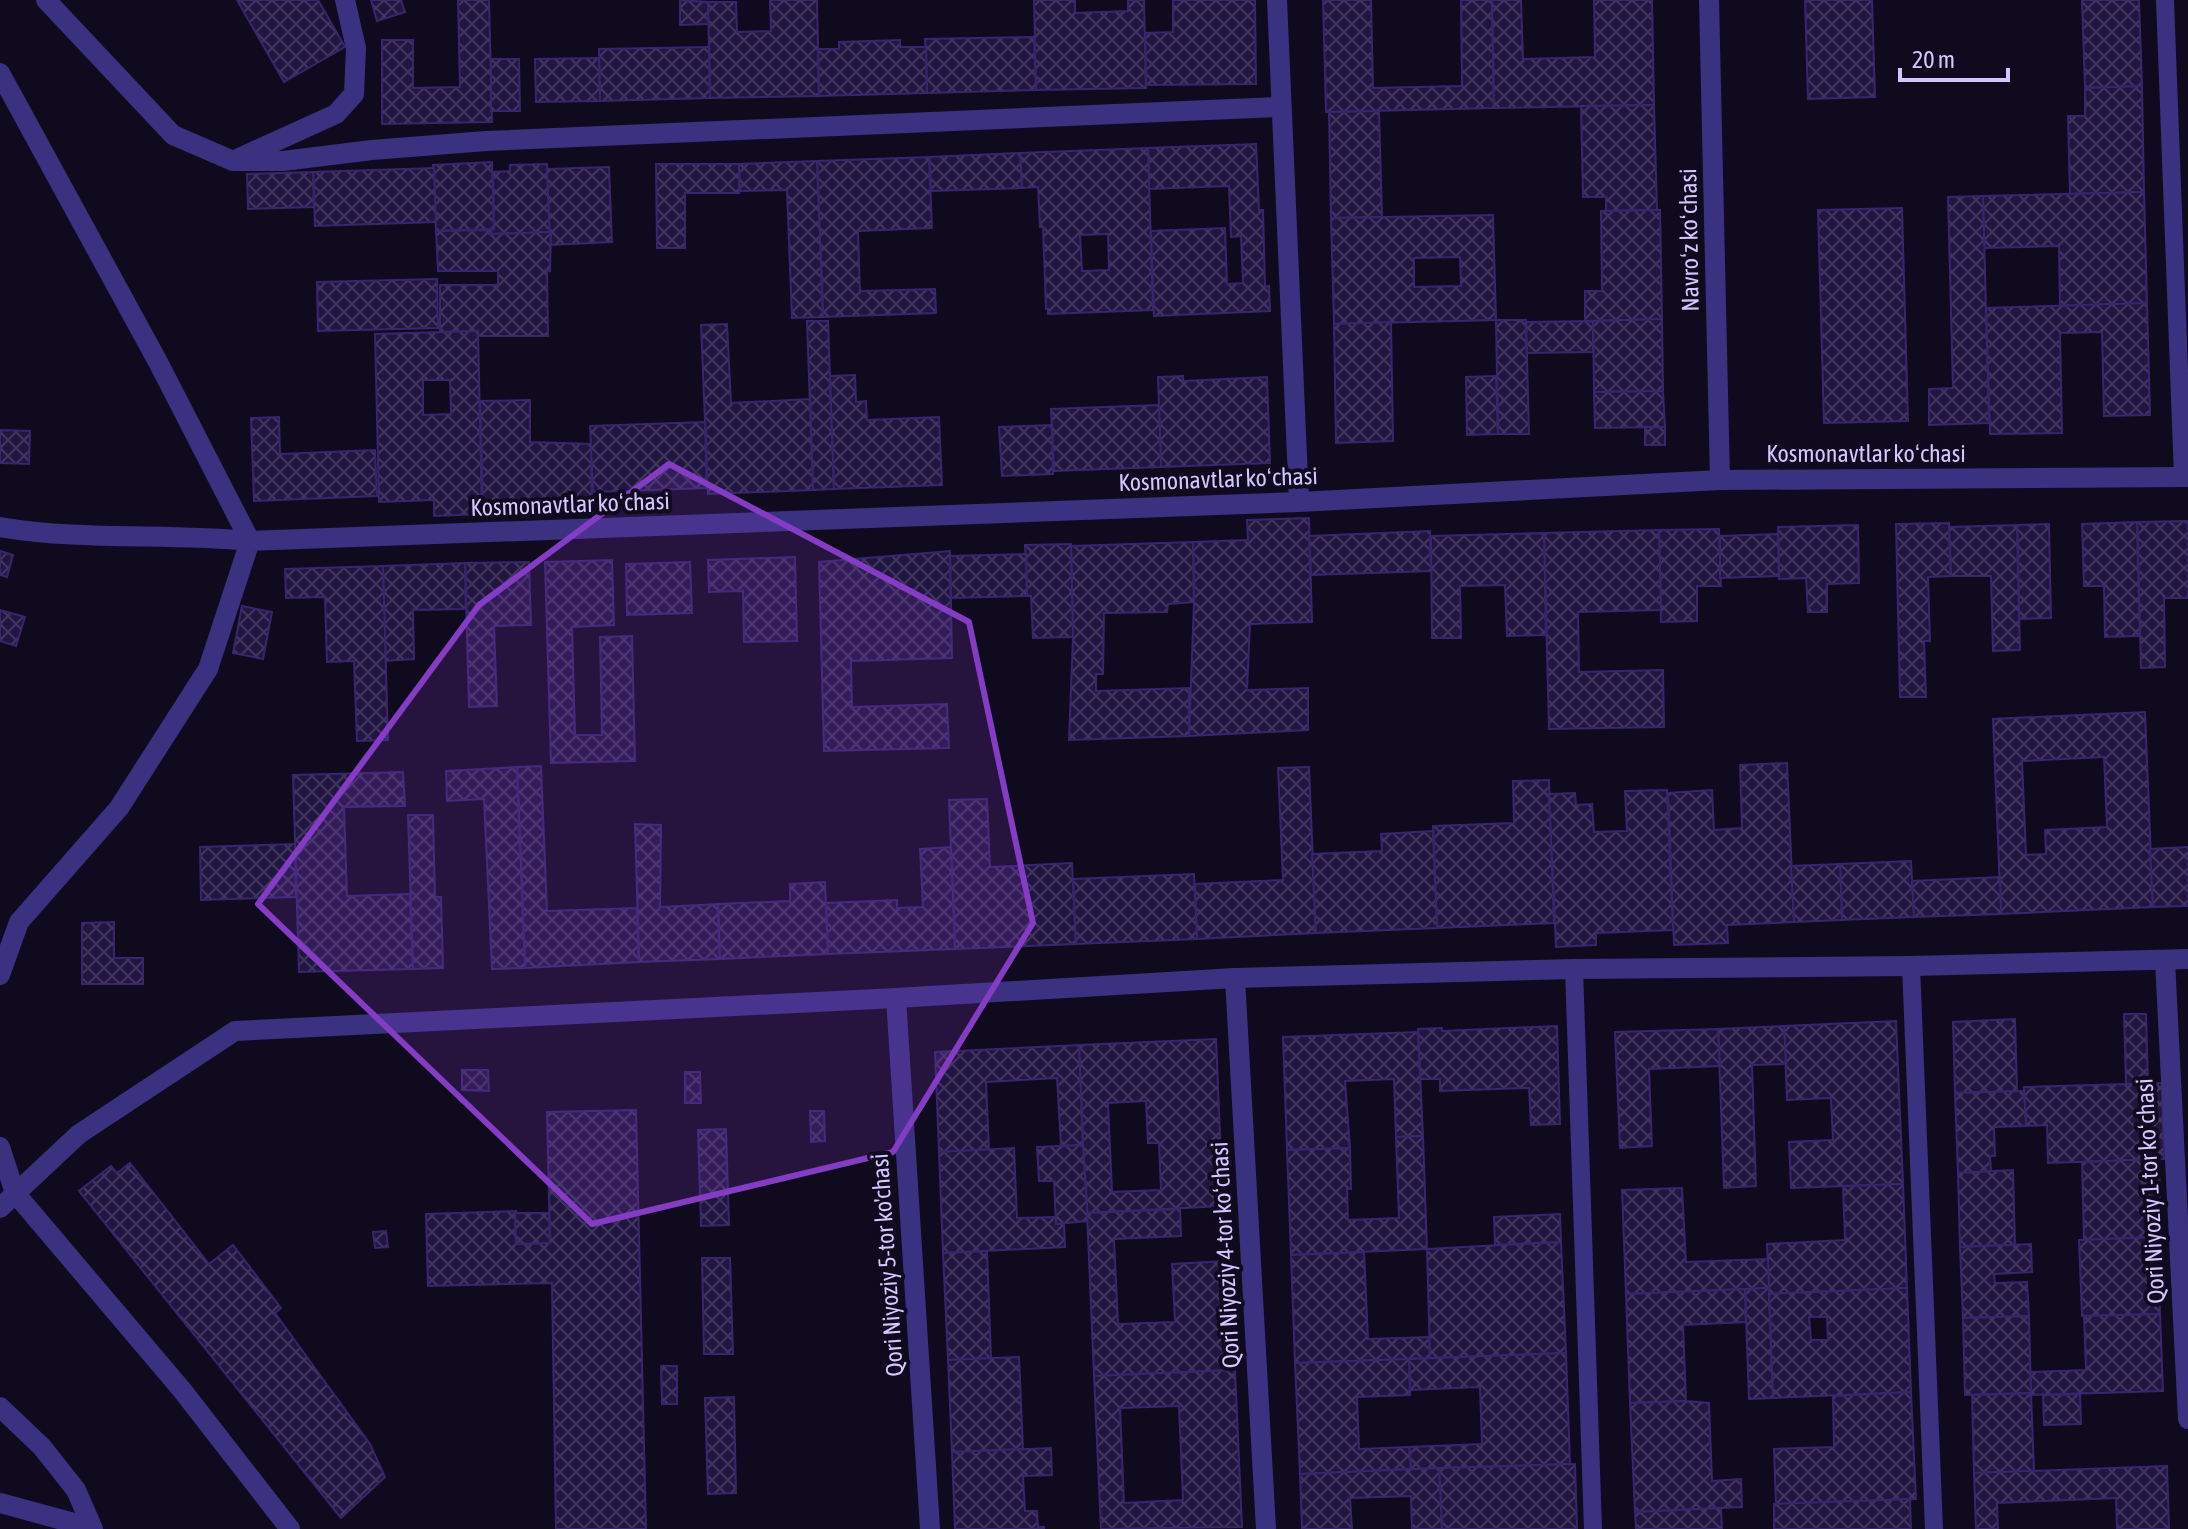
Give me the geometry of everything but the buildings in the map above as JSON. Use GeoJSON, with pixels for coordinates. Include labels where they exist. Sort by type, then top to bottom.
{"type":"FeatureCollection","features":[{"type":"Feature","properties":{"kind":"street"},"geometry":{"type":"LineString","coordinates":[[46,0],[173,135],[233,161],[283,161],[486,141],[1280,107]]}},
{"type":"Feature","properties":{"kind":"street"},"geometry":{"type":"LineString","coordinates":[[233,161],[336,114],[354,94],[356,48],[345,0]]}},
{"type":"Feature","properties":{"kind":"street"},"geometry":{"type":"LineString","coordinates":[[1277,0],[1299,502]]}},
{"type":"Feature","properties":{"kind":"street","name":"Navroʻz koʻchasi"},"geometry":{"type":"LineString","coordinates":[[1709,0],[1720,480]]}},
{"type":"Feature","properties":{"kind":"street"},"geometry":{"type":"LineString","coordinates":[[0,73],[158,362],[250,541],[208,669],[119,808],[19,922],[0,975]]}},
{"type":"Feature","properties":{"kind":"street","name":"Kosmonavtlar koʻchasi"},"geometry":{"type":"LineString","coordinates":[[0,527],[126,537],[250,541],[1299,502],[1720,480],[2186,477]]}},
{"type":"Feature","properties":{"kind":"street"},"geometry":{"type":"LineString","coordinates":[[0,1208],[79,1134],[235,1031],[1235,978],[2188,959]]}},
{"type":"Feature","properties":{"kind":"street","name":"Qori Niyoziy 1-tor koʻchasi"},"geometry":{"type":"LineString","coordinates":[[2165,960],[2188,1419]]}},
{"type":"Feature","properties":{"kind":"street","name":"Qori Niyoziy 4-tor koʻchasi"},"geometry":{"type":"LineString","coordinates":[[1235,978],[1266,1529]]}},
{"type":"Feature","properties":{"kind":"street","name":"Qori Niyoziy 5-tor ko'chasi"},"geometry":{"type":"LineString","coordinates":[[896,998],[930,1529]]}},
{"type":"Feature","properties":{"kind":"street"},"geometry":{"type":"LineString","coordinates":[[0,1147],[15,1193],[182,1390],[290,1529]]}},
{"type":"Feature","properties":{"kind":"street"},"geometry":{"type":"LineString","coordinates":[[0,1407],[42,1447],[76,1490],[93,1528]]}},
{"type":"Feature","properties":{"kind":"street"},"geometry":{"type":"LineString","coordinates":[[0,1503],[93,1528]]}},
{"type":"Feature","properties":{"kind":"lane"},"geometry":{"type":"LineString","coordinates":[[2165,0],[2186,477]]}},
{"type":"Feature","properties":{"kind":"lane"},"geometry":{"type":"LineString","coordinates":[[1911,966],[1934,1529]]}},
{"type":"Feature","properties":{"kind":"lane"},"geometry":{"type":"LineString","coordinates":[[1574,969],[1593,1529]]}},
{"type":"Feature","properties":{"kind":"highlighted area"},"geometry":{"type":"Polygon","coordinates":[[[669,464],[969,622],[1033,923],[893,1152],[592,1224],[258,904],[479,605],[669,464]]]}}]}
